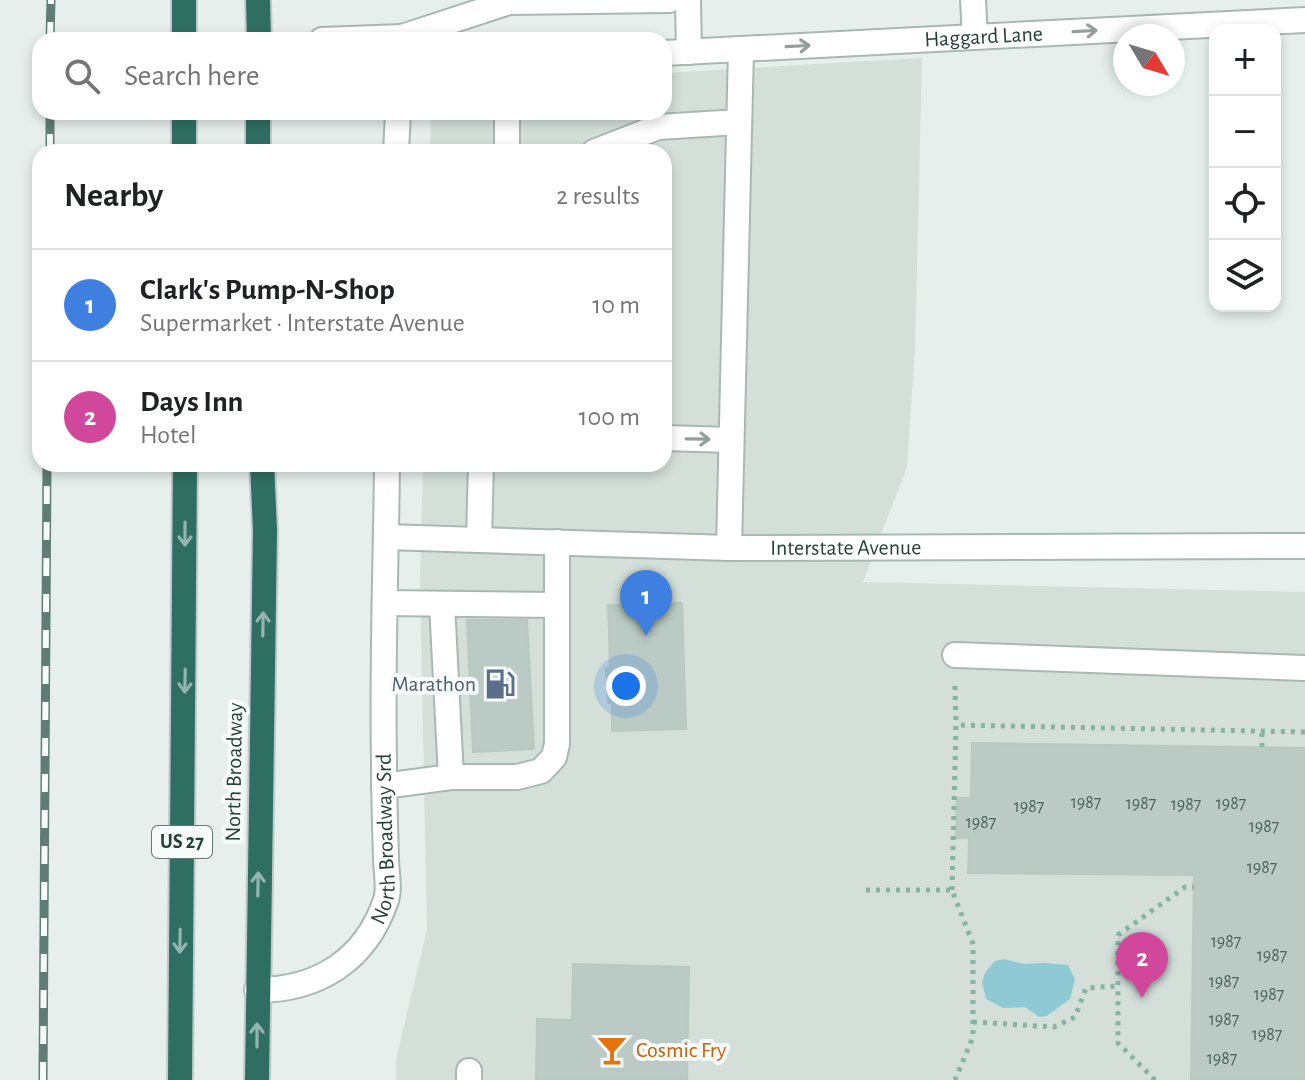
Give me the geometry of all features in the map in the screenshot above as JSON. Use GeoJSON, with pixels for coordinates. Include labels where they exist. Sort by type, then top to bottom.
{"type":"FeatureCollection","features":[{"type":"Feature","properties":{"kind":"highway"},"geometry":{"type":"LineString","coordinates":[[184,0],[184,32]]}},
{"type":"Feature","properties":{"kind":"highway"},"geometry":{"type":"LineString","coordinates":[[258,0],[259,32]]}},
{"type":"Feature","properties":{"kind":"highway"},"geometry":{"type":"LineString","coordinates":[[184,120],[184,144]]}},
{"type":"Feature","properties":{"kind":"highway"},"geometry":{"type":"LineString","coordinates":[[258,120],[258,144]]}},
{"type":"Feature","properties":{"kind":"highway","name":"US 27"},"geometry":{"type":"LineString","coordinates":[[180,1080],[185,472]]}},
{"type":"Feature","properties":{"kind":"highway","name":"North Broadway"},"geometry":{"type":"LineString","coordinates":[[257,1080],[265,530],[262,472]]}},
{"type":"Feature","properties":{"kind":"street"},"geometry":{"type":"LineString","coordinates":[[426,32],[509,2],[669,0]]}},
{"type":"Feature","properties":{"kind":"street"},"geometry":{"type":"LineString","coordinates":[[688,0],[689,52]]}},
{"type":"Feature","properties":{"kind":"street"},"geometry":{"type":"LineString","coordinates":[[973,0],[975,37]]}},
{"type":"Feature","properties":{"kind":"street","name":"Haggard Lane"},"geometry":{"type":"LineString","coordinates":[[672,53],[1305,20]]}},
{"type":"Feature","properties":{"kind":"street"},"geometry":{"type":"LineString","coordinates":[[729,548],[741,49]]}},
{"type":"Feature","properties":{"kind":"street"},"geometry":{"type":"LineString","coordinates":[[396,144],[398,120]]}},
{"type":"Feature","properties":{"kind":"street"},"geometry":{"type":"LineString","coordinates":[[507,120],[507,144]]}},
{"type":"Feature","properties":{"kind":"street"},"geometry":{"type":"LineString","coordinates":[[614,144],[658,127],[739,122]]}},
{"type":"Feature","properties":{"kind":"street"},"geometry":{"type":"LineString","coordinates":[[672,438],[731,440]]}},
{"type":"Feature","properties":{"kind":"street","name":"North Broadway Srd"},"geometry":{"type":"LineString","coordinates":[[257,990],[284,990],[331,973],[361,945],[377,921],[387,897],[384,786],[387,472]]}},
{"type":"Feature","properties":{"kind":"street"},"geometry":{"type":"LineString","coordinates":[[479,540],[481,472]]}},
{"type":"Feature","properties":{"kind":"street","name":"Interstate Avenue"},"geometry":{"type":"LineString","coordinates":[[386,537],[729,548],[1305,546]]}},
{"type":"Feature","properties":{"kind":"street"},"geometry":{"type":"LineString","coordinates":[[384,786],[451,777],[517,777],[541,771],[554,757],[557,744],[557,542]]}},
{"type":"Feature","properties":{"kind":"street"},"geometry":{"type":"LineString","coordinates":[[385,603],[557,605]]}},
{"type":"Feature","properties":{"kind":"street"},"geometry":{"type":"LineString","coordinates":[[442,604],[451,777]]}},
{"type":"Feature","properties":{"kind":"street"},"geometry":{"type":"LineString","coordinates":[[955,655],[1305,668]]}},
{"type":"Feature","properties":{"kind":"path"},"geometry":{"type":"LineString","coordinates":[[955,1080],[973,1037],[973,944],[952,890],[956,725],[1305,732]]}},
{"type":"Feature","properties":{"kind":"path"},"geometry":{"type":"LineString","coordinates":[[1262,731],[1262,747]]}},
{"type":"Feature","properties":{"kind":"path"},"geometry":{"type":"LineString","coordinates":[[1155,1080],[1118,1043],[1118,935],[1185,887],[1194,887]]}},
{"type":"Feature","properties":{"kind":"path"},"geometry":{"type":"LineString","coordinates":[[866,890],[952,890]]}},
{"type":"Feature","properties":{"kind":"path"},"geometry":{"type":"LineString","coordinates":[[973,1022],[1054,1027],[1075,1017],[1086,988],[1118,986]]}},
{"type":"Feature","properties":{"kind":"shaded area"},"geometry":{"type":"Polygon","coordinates":[[[922,58],[915,350],[907,467],[863,582],[1305,592],[1305,1080],[396,1080],[396,1059],[427,930],[420,582],[423,472],[672,472],[672,144],[430,144],[431,120],[672,120],[672,73],[922,58]]]}},
{"type":"Feature","properties":{"kind":"water"},"geometry":{"type":"Polygon","coordinates":[[[1004,959],[1024,964],[1068,965],[1075,979],[1070,999],[1047,1016],[1039,1017],[1025,1007],[1003,1008],[986,999],[982,982],[985,973],[995,961],[1004,959]]]}},
{"type":"Feature","properties":{"kind":"building"},"geometry":{"type":"Polygon","coordinates":[[[682,603],[686,729],[612,731],[612,703],[608,703],[606,668],[610,667],[608,605],[682,603]]]}},
{"type":"Feature","properties":{"kind":"building","name":"Marathon"},"geometry":{"type":"Polygon","coordinates":[[[467,620],[527,620],[534,749],[473,752],[467,620]]]}},
{"type":"Feature","properties":{"kind":"building"},"geometry":{"type":"Polygon","coordinates":[[[972,743],[1305,748],[1305,1080],[1191,1080],[1194,875],[968,873],[969,838],[956,838],[957,798],[971,798],[972,743]]]}},
{"type":"Feature","properties":{"kind":"building","name":"Cosmic Fry"},"geometry":{"type":"Polygon","coordinates":[[[573,964],[689,967],[687,1080],[536,1080],[537,1019],[572,1020],[573,964]]]}},
{"type":"Feature","properties":{"kind":"railway"},"geometry":{"type":"LineString","coordinates":[[50,32],[51,0]]}},
{"type":"Feature","properties":{"kind":"railway"},"geometry":{"type":"LineString","coordinates":[[50,120],[50,144]]}},
{"type":"Feature","properties":{"kind":"railway"},"geometry":{"type":"LineString","coordinates":[[43,1080],[47,472]]}},
{"type":"Feature","properties":{"kind":"place","name":"Clark's Pump-N-Shop"},"geometry":{"type":"Point","coordinates":[646,636]}},
{"type":"Feature","properties":{"kind":"place","name":"Marathon"},"geometry":{"type":"Point","coordinates":[500,684]}},
{"type":"Feature","properties":{"kind":"place","name":"Days Inn"},"geometry":{"type":"Point","coordinates":[1142,998]}},
{"type":"Feature","properties":{"kind":"place","name":"Cosmic Fry"},"geometry":{"type":"Point","coordinates":[612,1050]}}]}
